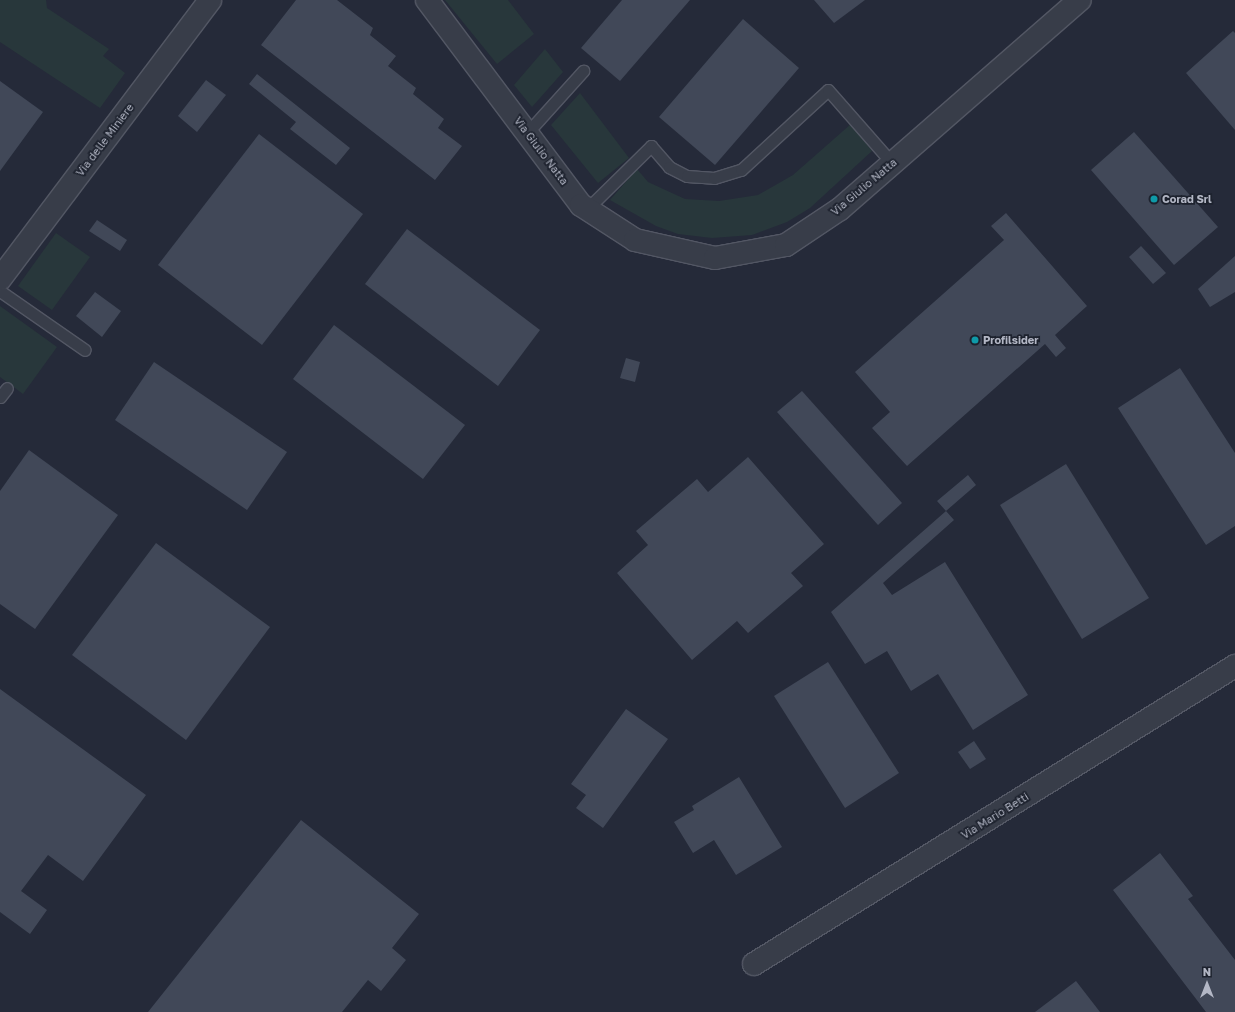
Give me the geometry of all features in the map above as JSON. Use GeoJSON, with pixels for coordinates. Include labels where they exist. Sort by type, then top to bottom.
{"type":"FeatureCollection","features":[{"type":"Feature","properties":{"kind":"street","name":"Via delle Miniere"},"geometry":{"type":"LineString","coordinates":[[0,279],[210,0]]}},
{"type":"Feature","properties":{"kind":"street","name":"Via Giulio Natta"},"geometry":{"type":"LineString","coordinates":[[427,0],[527,133],[587,209],[635,240],[715,258],[786,245],[840,209],[1080,0]]}},
{"type":"Feature","properties":{"kind":"street","name":"Via Mario Betti"},"geometry":{"type":"LineString","coordinates":[[754,964],[1235,666]]}},
{"type":"Feature","properties":{"kind":"lane"},"geometry":{"type":"LineString","coordinates":[[527,133],[583,71]]}},
{"type":"Feature","properties":{"kind":"lane"},"geometry":{"type":"LineString","coordinates":[[587,209],[651,146],[669,167],[687,176],[714,178],[741,170],[828,90],[892,164]]}},
{"type":"Feature","properties":{"kind":"lane"},"geometry":{"type":"LineString","coordinates":[[0,291],[85,350]]}},
{"type":"Feature","properties":{"kind":"lane"},"geometry":{"type":"LineString","coordinates":[[0,398],[7,388]]}},
{"type":"Feature","properties":{"kind":"shaded area"},"geometry":{"type":"Polygon","coordinates":[[[0,0],[46,0],[47,8],[109,49],[103,56],[125,73],[100,108],[0,42],[0,0]]]}},
{"type":"Feature","properties":{"kind":"shaded area"},"geometry":{"type":"Polygon","coordinates":[[[445,0],[508,0],[534,34],[497,64],[445,0]]]}},
{"type":"Feature","properties":{"kind":"shaded area"},"geometry":{"type":"Polygon","coordinates":[[[545,49],[563,72],[532,107],[514,85],[545,49]]]}},
{"type":"Feature","properties":{"kind":"shaded area"},"geometry":{"type":"Polygon","coordinates":[[[580,93],[629,158],[598,183],[551,125],[580,93]]]}},
{"type":"Feature","properties":{"kind":"shaded area"},"geometry":{"type":"Polygon","coordinates":[[[851,124],[872,151],[810,208],[787,222],[752,235],[712,238],[678,234],[656,226],[610,200],[637,169],[648,182],[685,199],[719,201],[758,195],[793,175],[851,124]]]}},
{"type":"Feature","properties":{"kind":"shaded area"},"geometry":{"type":"Polygon","coordinates":[[[56,233],[90,257],[52,310],[18,286],[56,233]]]}},
{"type":"Feature","properties":{"kind":"shaded area"},"geometry":{"type":"Polygon","coordinates":[[[0,306],[57,347],[23,394],[0,377],[0,306]]]}},
{"type":"Feature","properties":{"kind":"building"},"geometry":{"type":"Polygon","coordinates":[[[296,0],[337,0],[373,28],[370,35],[396,56],[388,66],[416,88],[413,94],[444,119],[438,128],[462,146],[435,180],[261,45],[296,0]]]}},
{"type":"Feature","properties":{"kind":"building"},"geometry":{"type":"Polygon","coordinates":[[[622,0],[690,0],[620,81],[581,48],[622,0]]]}},
{"type":"Feature","properties":{"kind":"building"},"geometry":{"type":"Polygon","coordinates":[[[814,0],[865,0],[834,23],[814,0]]]}},
{"type":"Feature","properties":{"kind":"building"},"geometry":{"type":"Polygon","coordinates":[[[743,19],[799,68],[715,165],[659,117],[743,19]]]}},
{"type":"Feature","properties":{"kind":"building"},"geometry":{"type":"Polygon","coordinates":[[[1233,31],[1235,33],[1235,130],[1186,73],[1233,31]]]}},
{"type":"Feature","properties":{"kind":"building"},"geometry":{"type":"Polygon","coordinates":[[[257,74],[350,148],[336,165],[290,129],[296,122],[249,84],[257,74]]]}},
{"type":"Feature","properties":{"kind":"building"},"geometry":{"type":"Polygon","coordinates":[[[206,80],[226,95],[197,132],[178,116],[206,80]]]}},
{"type":"Feature","properties":{"kind":"building"},"geometry":{"type":"Polygon","coordinates":[[[0,81],[43,112],[0,171],[0,81]]]}},
{"type":"Feature","properties":{"kind":"building","name":"Corad Srl"},"geometry":{"type":"Polygon","coordinates":[[[1134,132],[1218,227],[1174,265],[1091,170],[1134,132]]]}},
{"type":"Feature","properties":{"kind":"building"},"geometry":{"type":"Polygon","coordinates":[[[259,134],[363,214],[262,345],[158,265],[259,134]]]}},
{"type":"Feature","properties":{"kind":"building","name":"Profilsider"},"geometry":{"type":"Polygon","coordinates":[[[1006,213],[1087,306],[1055,335],[1066,348],[1056,357],[1045,344],[907,466],[872,428],[890,412],[855,372],[1004,240],[991,226],[1006,213]]]}},
{"type":"Feature","properties":{"kind":"building"},"geometry":{"type":"Polygon","coordinates":[[[97,220],[127,240],[120,251],[89,231],[97,220]]]}},
{"type":"Feature","properties":{"kind":"building"},"geometry":{"type":"Polygon","coordinates":[[[407,229],[540,330],[498,386],[365,284],[407,229]]]}},
{"type":"Feature","properties":{"kind":"building"},"geometry":{"type":"Polygon","coordinates":[[[1141,246],[1166,273],[1153,284],[1129,257],[1141,246]]]}},
{"type":"Feature","properties":{"kind":"building"},"geometry":{"type":"Polygon","coordinates":[[[1235,256],[1235,292],[1210,307],[1198,289],[1235,256]]]}},
{"type":"Feature","properties":{"kind":"building"},"geometry":{"type":"Polygon","coordinates":[[[95,292],[121,311],[102,337],[76,316],[95,292]]]}},
{"type":"Feature","properties":{"kind":"building"},"geometry":{"type":"Polygon","coordinates":[[[334,325],[465,425],[423,479],[293,379],[334,325]]]}},
{"type":"Feature","properties":{"kind":"building"},"geometry":{"type":"Polygon","coordinates":[[[626,358],[640,362],[635,382],[620,378],[626,358]]]}},
{"type":"Feature","properties":{"kind":"building"},"geometry":{"type":"Polygon","coordinates":[[[154,362],[287,452],[247,510],[115,420],[154,362]]]}},
{"type":"Feature","properties":{"kind":"building"},"geometry":{"type":"Polygon","coordinates":[[[1180,368],[1235,453],[1235,526],[1206,545],[1118,408],[1180,368]]]}},
{"type":"Feature","properties":{"kind":"building"},"geometry":{"type":"Polygon","coordinates":[[[802,391],[902,503],[878,525],[777,412],[802,391]]]}},
{"type":"Feature","properties":{"kind":"building"},"geometry":{"type":"Polygon","coordinates":[[[29,450],[118,515],[35,629],[0,604],[0,491],[29,450]]]}},
{"type":"Feature","properties":{"kind":"building"},"geometry":{"type":"Polygon","coordinates":[[[748,457],[824,544],[791,573],[803,586],[748,633],[737,621],[692,660],[617,573],[648,545],[636,531],[697,479],[708,492],[748,457]]]}},
{"type":"Feature","properties":{"kind":"building"},"geometry":{"type":"Polygon","coordinates":[[[1066,464],[1149,598],[1082,639],[1000,505],[1066,464]]]}},
{"type":"Feature","properties":{"kind":"building"},"geometry":{"type":"Polygon","coordinates":[[[968,475],[976,485],[946,511],[937,501],[968,475]]]}},
{"type":"Feature","properties":{"kind":"building"},"geometry":{"type":"Polygon","coordinates":[[[946,511],[954,520],[883,583],[892,595],[945,562],[1028,695],[973,730],[938,674],[911,691],[887,651],[865,664],[831,612],[946,511]]]}},
{"type":"Feature","properties":{"kind":"building"},"geometry":{"type":"Polygon","coordinates":[[[156,543],[270,627],[186,740],[72,655],[156,543]]]}},
{"type":"Feature","properties":{"kind":"building"},"geometry":{"type":"Polygon","coordinates":[[[828,662],[899,773],[845,808],[774,696],[828,662]]]}},
{"type":"Feature","properties":{"kind":"building"},"geometry":{"type":"Polygon","coordinates":[[[0,689],[146,795],[83,881],[48,855],[21,891],[47,910],[30,934],[0,912],[0,689]]]}},
{"type":"Feature","properties":{"kind":"building"},"geometry":{"type":"Polygon","coordinates":[[[626,709],[668,739],[603,828],[576,808],[586,795],[571,784],[626,709]]]}},
{"type":"Feature","properties":{"kind":"building"},"geometry":{"type":"Polygon","coordinates":[[[974,741],[986,759],[970,769],[958,752],[974,741]]]}},
{"type":"Feature","properties":{"kind":"building"},"geometry":{"type":"Polygon","coordinates":[[[739,777],[782,847],[736,875],[714,840],[693,853],[674,822],[694,810],[692,806],[739,777]]]}},
{"type":"Feature","properties":{"kind":"building"},"geometry":{"type":"Polygon","coordinates":[[[301,820],[419,914],[392,948],[406,960],[381,991],[368,980],[342,1012],[148,1012],[301,820]]]}},
{"type":"Feature","properties":{"kind":"building"},"geometry":{"type":"Polygon","coordinates":[[[1160,853],[1193,896],[1188,899],[1235,960],[1235,1012],[1206,1012],[1113,890],[1160,853]]]}},
{"type":"Feature","properties":{"kind":"building"},"geometry":{"type":"Polygon","coordinates":[[[1076,981],[1100,1012],[1035,1012],[1076,981]]]}},
{"type":"Feature","properties":{"kind":"place","name":"Corad Srl"},"geometry":{"type":"Point","coordinates":[1154,199]}},
{"type":"Feature","properties":{"kind":"place","name":"Profilsider"},"geometry":{"type":"Point","coordinates":[975,340]}}]}
